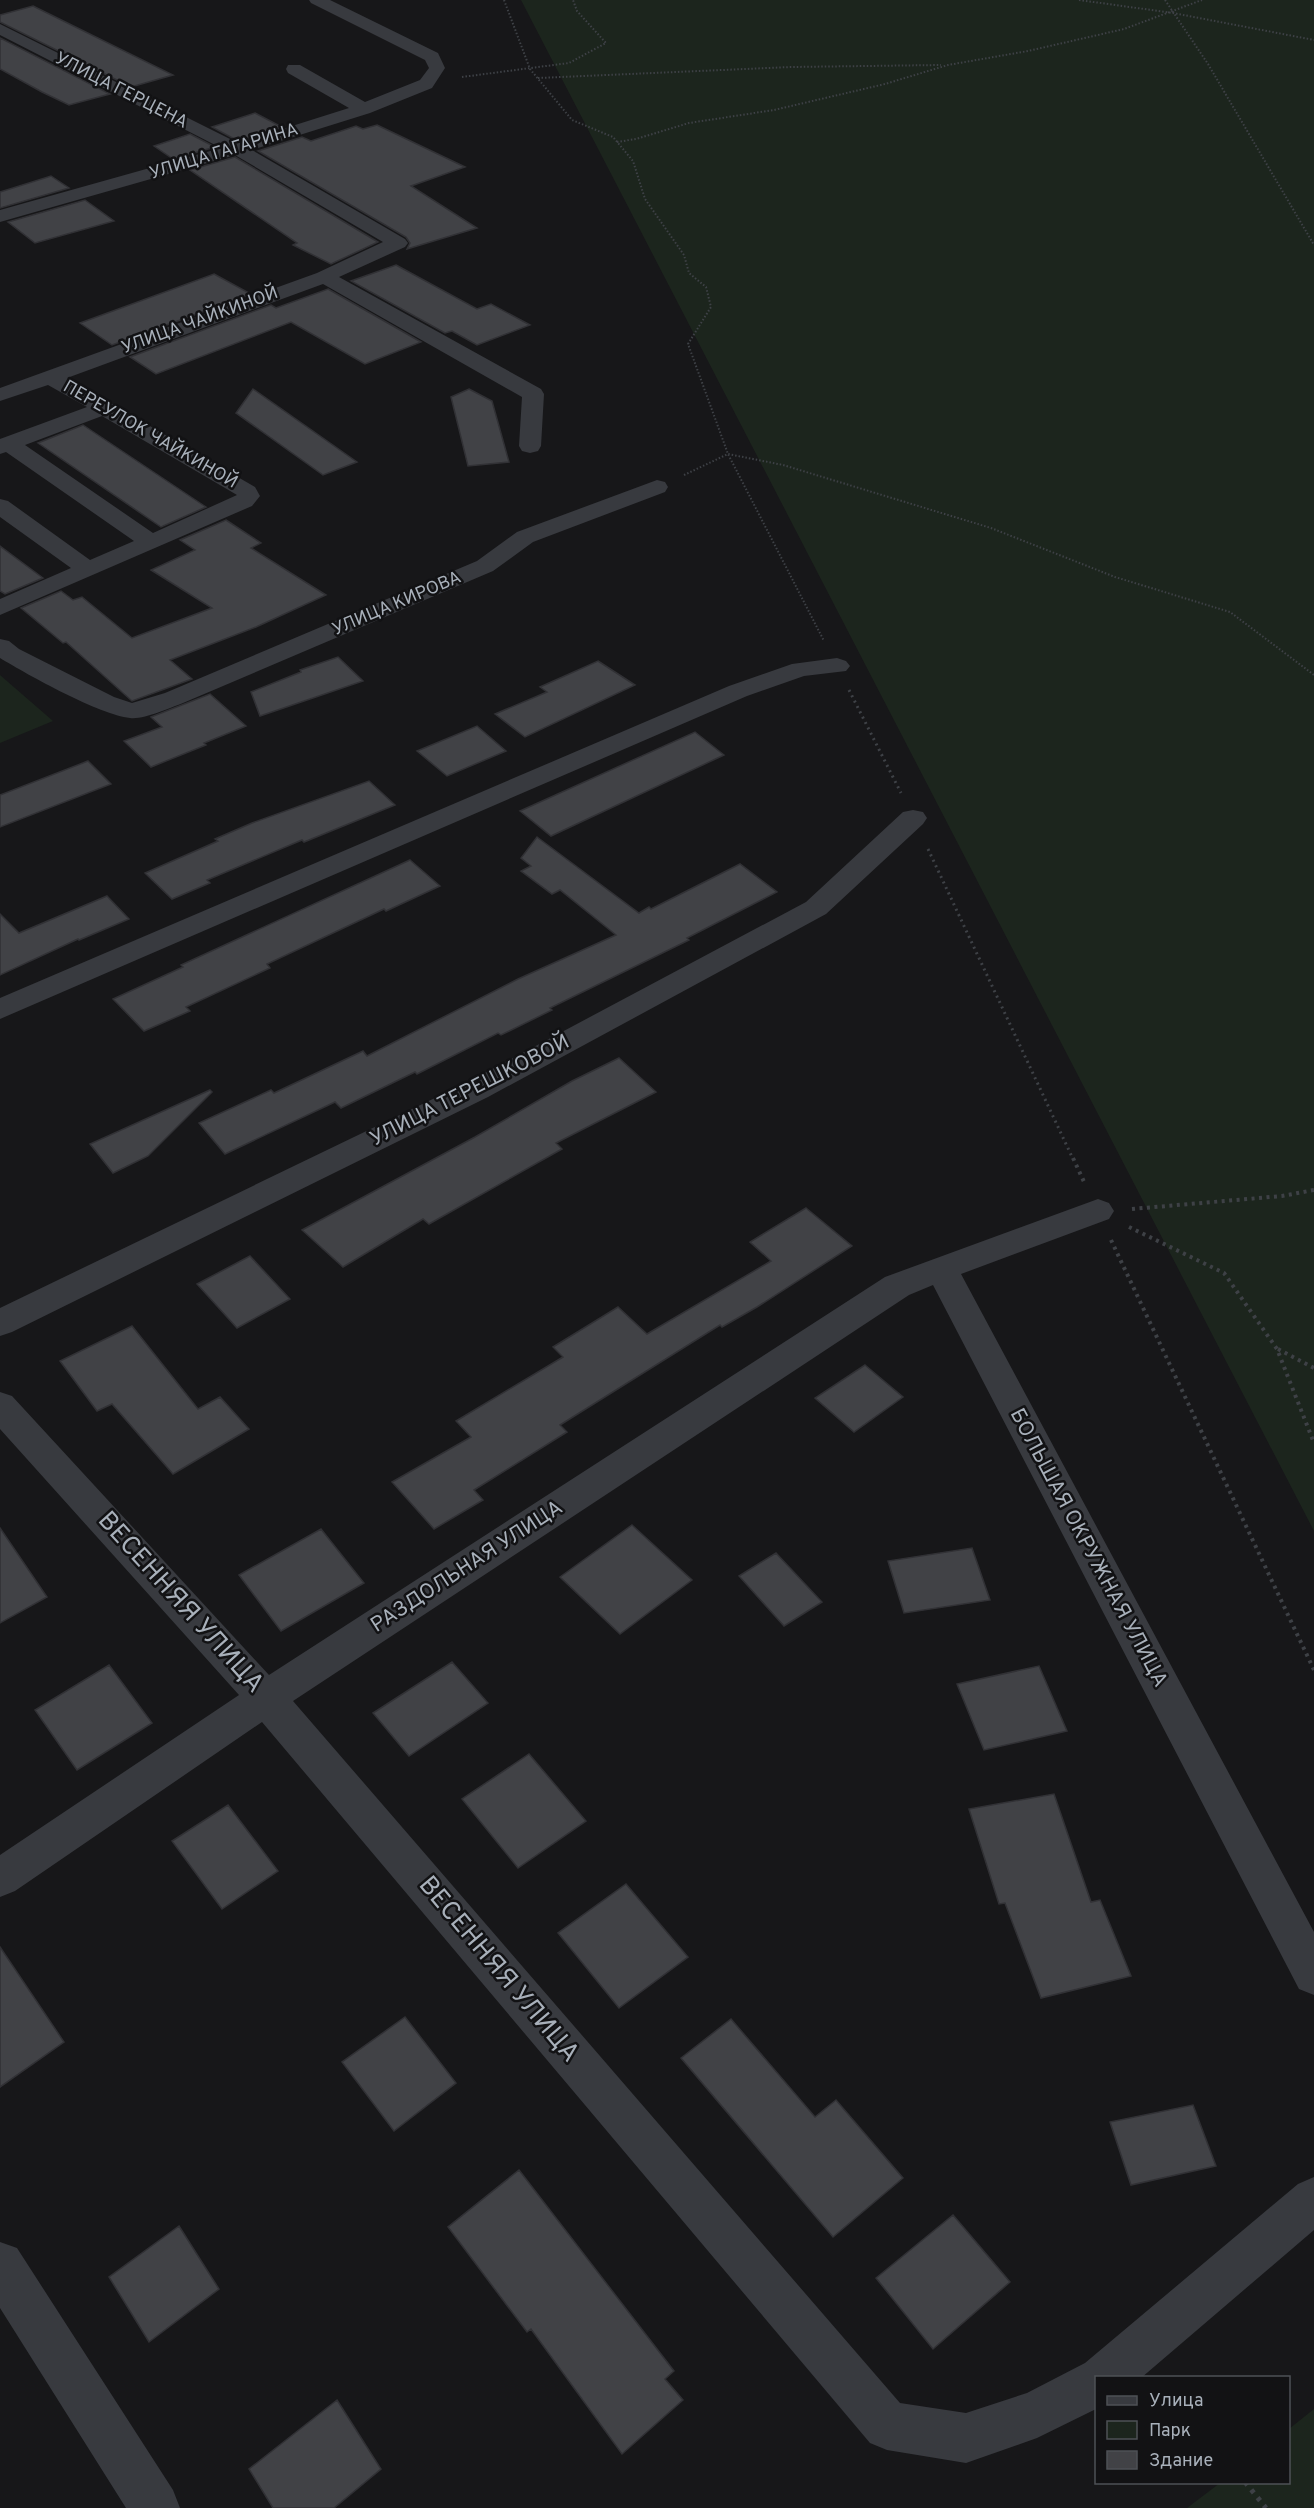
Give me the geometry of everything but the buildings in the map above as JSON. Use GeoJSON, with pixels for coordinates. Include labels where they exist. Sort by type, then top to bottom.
{"type":"FeatureCollection","features":[{"type":"Feature","properties":{"kind":"street"},"geometry":{"type":"LineString","coordinates":[[317,0],[432,57],[437,68],[426,84]]}},
{"type":"Feature","properties":{"kind":"street","name":"УЛИЦА ГЕРЦЕНА"},"geometry":{"type":"LineString","coordinates":[[0,29],[237,149],[398,243]]}},
{"type":"Feature","properties":{"kind":"street"},"geometry":{"type":"LineString","coordinates":[[294,69],[364,110]]}},
{"type":"Feature","properties":{"kind":"street","name":"УЛИЦА ГАГАРИНА"},"geometry":{"type":"LineString","coordinates":[[0,216],[237,149],[364,110],[426,84]]}},
{"type":"Feature","properties":{"kind":"street","name":"УЛИЦА ЧАЙКИНОЙ"},"geometry":{"type":"LineString","coordinates":[[0,395],[324,277],[398,243]]}},
{"type":"Feature","properties":{"kind":"street"},"geometry":{"type":"LineString","coordinates":[[324,277],[533,394],[530,446]]}},
{"type":"Feature","properties":{"kind":"street","name":"ПЕРЕУЛОК ЧАЙКИНОЙ"},"geometry":{"type":"LineString","coordinates":[[49,376],[248,492],[249,496],[244,501],[151,542]]}},
{"type":"Feature","properties":{"kind":"street"},"geometry":{"type":"LineString","coordinates":[[5,446],[104,408]]}},
{"type":"Feature","properties":{"kind":"street"},"geometry":{"type":"LineString","coordinates":[[5,446],[151,542]]}},
{"type":"Feature","properties":{"kind":"street","name":"УЛИЦА КИРОВА"},"geometry":{"type":"LineString","coordinates":[[3,653],[105,702],[132,711],[174,698],[485,567],[525,537],[657,487]]}},
{"type":"Feature","properties":{"kind":"street"},"geometry":{"type":"LineString","coordinates":[[0,506],[88,569]]}},
{"type":"Feature","properties":{"kind":"street"},"geometry":{"type":"LineString","coordinates":[[0,608],[151,542]]}},
{"type":"Feature","properties":{"kind":"street"},"geometry":{"type":"LineString","coordinates":[[0,1009],[738,691],[801,669],[837,666]]}},
{"type":"Feature","properties":{"kind":"street","name":"УЛИЦА ТЕРЕШКОВОЙ"},"geometry":{"type":"LineString","coordinates":[[0,1323],[477,1090],[816,908],[914,818]]}},
{"type":"Feature","properties":{"kind":"street"},"geometry":{"type":"LineString","coordinates":[[941,1268],[1098,1211]]}},
{"type":"Feature","properties":{"kind":"street","name":"РАЗДОЛЬНАЯ УЛИЦА"},"geometry":{"type":"LineString","coordinates":[[0,1878],[266,1698],[897,1286],[941,1268]]}},
{"type":"Feature","properties":{"kind":"street","name":"БОЛЬШАЯ ОКРУЖНАЯ УЛИЦА"},"geometry":{"type":"LineString","coordinates":[[941,1268],[1314,1976]]}},
{"type":"Feature","properties":{"kind":"street","name":"ВЕСЕННЯЯ УЛИЦА"},"geometry":{"type":"LineString","coordinates":[[0,1406],[266,1698],[887,2426],[966,2438],[1037,2414],[1095,2384]]}},
{"type":"Feature","properties":{"kind":"street"},"geometry":{"type":"LineString","coordinates":[[1105,2376],[1314,2200]]}},
{"type":"Feature","properties":{"kind":"street"},"geometry":{"type":"LineString","coordinates":[[0,2265],[156,2508]]}},
{"type":"Feature","properties":{"kind":"path"},"geometry":{"type":"LineString","coordinates":[[426,84],[486,72],[569,63],[606,43],[578,11],[573,0]]}},
{"type":"Feature","properties":{"kind":"path"},"geometry":{"type":"LineString","coordinates":[[1079,0],[1173,12],[1314,40]]}},
{"type":"Feature","properties":{"kind":"path"},"geometry":{"type":"LineString","coordinates":[[1165,0],[1208,64],[1314,245]]}},
{"type":"Feature","properties":{"kind":"path"},"geometry":{"type":"LineString","coordinates":[[616,142],[636,139],[689,123],[774,110],[885,84],[915,73],[948,65],[1028,51],[1124,29],[1202,0]]}},
{"type":"Feature","properties":{"kind":"path"},"geometry":{"type":"LineString","coordinates":[[537,78],[791,67],[948,65]]}},
{"type":"Feature","properties":{"kind":"path"},"geometry":{"type":"LineString","coordinates":[[657,487],[728,454],[783,465],[991,528],[1115,577],[1230,612],[1314,675]]}},
{"type":"Feature","properties":{"kind":"path"},"geometry":{"type":"LineString","coordinates":[[1098,1211],[1282,1196],[1314,1190]]}},
{"type":"Feature","properties":{"kind":"path"},"geometry":{"type":"LineString","coordinates":[[1098,1211],[1224,1273],[1277,1348],[1314,1443]]}},
{"type":"Feature","properties":{"kind":"path"},"geometry":{"type":"LineString","coordinates":[[1277,1348],[1314,1368]]}},
{"type":"Feature","properties":{"kind":"path"},"geometry":{"type":"LineString","coordinates":[[1247,2484],[1266,2508]]}},
{"type":"Feature","properties":{"kind":"green space"},"geometry":{"type":"Polygon","coordinates":[[[521,0],[1314,0],[1314,1531],[521,0]]]}},
{"type":"Feature","properties":{"kind":"green space"},"geometry":{"type":"Polygon","coordinates":[[[0,675],[53,721],[0,743],[0,675]]]}},
{"type":"Feature","properties":{"kind":"green space"},"geometry":{"type":"Polygon","coordinates":[[[1314,2409],[1314,2508],[1187,2508],[1219,2484],[1290,2484],[1290,2428],[1314,2409]]]}}]}
